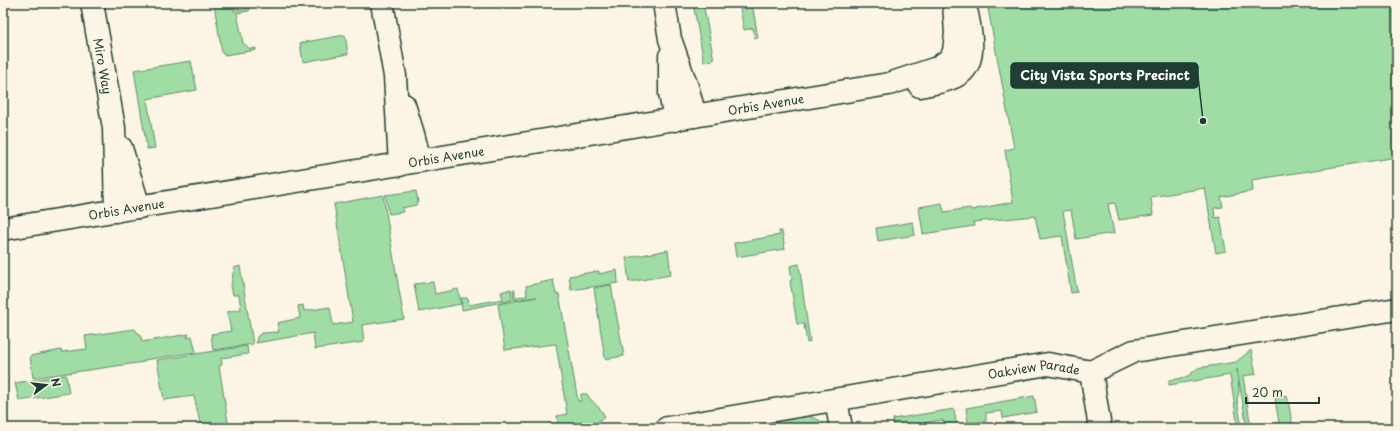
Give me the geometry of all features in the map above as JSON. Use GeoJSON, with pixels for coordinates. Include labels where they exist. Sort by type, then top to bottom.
{"type":"FeatureCollection","features":[{"type":"Feature","properties":{"kind":"street","name":"Miro Way"},"geometry":{"type":"LineString","coordinates":[[92,3],[114,128],[116,211]]}},
{"type":"Feature","properties":{"kind":"street"},"geometry":{"type":"LineString","coordinates":[[382,3],[410,163]]}},
{"type":"Feature","properties":{"kind":"street"},"geometry":{"type":"LineString","coordinates":[[664,3],[670,39],[688,90],[685,118]]}},
{"type":"Feature","properties":{"kind":"street","name":"Orbis Avenue"},"geometry":{"type":"LineString","coordinates":[[3,229],[889,84],[936,68],[950,59],[954,52],[956,33],[954,3]]}},
{"type":"Feature","properties":{"kind":"street","name":"Orbis Avenue"},"geometry":{"type":"LineString","coordinates":[[889,84],[918,86],[945,80],[957,76],[964,71],[971,54],[971,40],[967,15],[963,3]]}},
{"type":"Feature","properties":{"kind":"street","name":"Miro Way"},"geometry":{"type":"LineString","coordinates":[[114,128],[139,207]]}},
{"type":"Feature","properties":{"kind":"street","name":"Oakview Parade"},"geometry":{"type":"LineString","coordinates":[[667,428],[1048,364],[1091,372],[1134,351],[1397,309]]}},
{"type":"Feature","properties":{"kind":"street"},"geometry":{"type":"LineString","coordinates":[[1091,372],[1100,428]]}},
{"type":"Feature","properties":{"kind":"street"},"geometry":{"type":"LineString","coordinates":[[836,400],[841,428]]}},
{"type":"Feature","properties":{"kind":"green space"},"geometry":{"type":"Polygon","coordinates":[[[233,3],[234,11],[250,8],[249,11],[237,13],[243,43],[250,49],[256,48],[256,50],[225,55],[222,53],[214,4],[233,3]]]}},
{"type":"Feature","properties":{"kind":"green space"},"geometry":{"type":"Polygon","coordinates":[[[693,3],[703,3],[714,60],[704,62],[693,3]]]}},
{"type":"Feature","properties":{"kind":"green space"},"geometry":{"type":"Polygon","coordinates":[[[739,3],[752,3],[758,38],[755,38],[753,28],[744,30],[739,3]]]}},
{"type":"Feature","properties":{"kind":"green space"},"geometry":{"type":"Polygon","coordinates":[[[987,3],[1397,3],[1397,157],[1252,180],[1253,191],[1221,197],[1223,207],[1214,208],[1215,218],[1220,217],[1226,251],[1216,253],[1205,188],[1151,197],[1153,215],[1119,220],[1115,203],[1108,204],[1114,233],[1076,239],[1071,210],[1063,211],[1077,292],[1071,293],[1062,236],[1040,239],[1035,216],[973,222],[974,226],[923,234],[919,207],[942,203],[944,212],[970,208],[971,210],[1013,202],[1005,150],[1014,148],[987,3]]]}},
{"type":"Feature","properties":{"kind":"green space"},"geometry":{"type":"Polygon","coordinates":[[[345,35],[348,54],[303,62],[300,43],[345,35]]]}},
{"type":"Feature","properties":{"kind":"green space"},"geometry":{"type":"Polygon","coordinates":[[[191,61],[197,90],[147,99],[155,148],[147,149],[134,70],[191,61]]]}},
{"type":"Feature","properties":{"kind":"green space"},"geometry":{"type":"Polygon","coordinates":[[[416,191],[418,202],[416,205],[402,208],[403,212],[389,214],[385,195],[416,191]]]}},
{"type":"Feature","properties":{"kind":"green space"},"geometry":{"type":"Polygon","coordinates":[[[383,195],[404,319],[362,325],[364,342],[315,349],[314,333],[256,343],[257,337],[261,333],[279,332],[277,323],[300,318],[298,306],[303,305],[304,311],[330,307],[333,325],[353,322],[334,204],[383,195]]]}},
{"type":"Feature","properties":{"kind":"green space"},"geometry":{"type":"Polygon","coordinates":[[[913,222],[915,235],[878,241],[876,228],[913,222]]]}},
{"type":"Feature","properties":{"kind":"green space"},"geometry":{"type":"Polygon","coordinates":[[[779,231],[782,231],[785,249],[736,257],[734,243],[780,235],[779,231]]]}},
{"type":"Feature","properties":{"kind":"green space"},"geometry":{"type":"Polygon","coordinates":[[[668,250],[671,275],[629,282],[626,258],[668,250]]]}},
{"type":"Feature","properties":{"kind":"green space"},"geometry":{"type":"Polygon","coordinates":[[[799,264],[810,342],[807,343],[804,324],[797,324],[790,281],[792,280],[790,266],[799,264]]]}},
{"type":"Feature","properties":{"kind":"green space"},"geometry":{"type":"Polygon","coordinates":[[[240,266],[253,344],[213,350],[211,334],[231,331],[227,312],[241,309],[239,295],[233,295],[231,286],[234,268],[240,266]]]}},
{"type":"Feature","properties":{"kind":"green space"},"geometry":{"type":"Polygon","coordinates":[[[617,270],[618,283],[571,290],[569,276],[599,271],[599,274],[617,270]]]}},
{"type":"Feature","properties":{"kind":"green space"},"geometry":{"type":"Polygon","coordinates":[[[553,280],[556,294],[559,294],[578,401],[581,401],[581,394],[587,394],[605,417],[588,428],[544,428],[550,423],[558,423],[557,416],[567,414],[556,344],[505,350],[498,304],[537,297],[514,300],[513,290],[515,290],[515,297],[527,296],[526,286],[553,280]]]}},
{"type":"Feature","properties":{"kind":"green space"},"geometry":{"type":"Polygon","coordinates":[[[433,282],[435,294],[458,289],[461,304],[419,312],[414,284],[433,282]]]}},
{"type":"Feature","properties":{"kind":"green space"},"geometry":{"type":"Polygon","coordinates":[[[611,285],[624,356],[605,359],[594,288],[611,285]]]}},
{"type":"Feature","properties":{"kind":"green space"},"geometry":{"type":"Polygon","coordinates":[[[511,289],[512,300],[462,310],[461,298],[468,298],[469,305],[503,299],[501,292],[511,289]]]}},
{"type":"Feature","properties":{"kind":"green space"},"geometry":{"type":"Polygon","coordinates":[[[135,329],[141,337],[142,342],[189,334],[187,338],[192,336],[196,352],[144,360],[144,362],[33,378],[30,356],[61,350],[62,352],[87,349],[85,336],[135,329]]]}},
{"type":"Feature","properties":{"kind":"green space"},"geometry":{"type":"Polygon","coordinates":[[[247,346],[248,354],[221,358],[222,365],[219,366],[229,428],[201,428],[194,396],[164,400],[157,360],[247,346]]]}},
{"type":"Feature","properties":{"kind":"green space"},"geometry":{"type":"Polygon","coordinates":[[[1251,350],[1256,374],[1243,376],[1251,428],[1247,428],[1237,369],[1239,391],[1237,400],[1242,428],[1238,428],[1230,375],[1169,385],[1169,380],[1188,376],[1198,368],[1236,362],[1251,350]]]}},
{"type":"Feature","properties":{"kind":"green space"},"geometry":{"type":"Polygon","coordinates":[[[66,375],[69,393],[19,401],[15,383],[66,375]]]}},
{"type":"Feature","properties":{"kind":"green space"},"geometry":{"type":"Polygon","coordinates":[[[1287,395],[1293,428],[1251,428],[1279,423],[1275,398],[1287,395]]]}},
{"type":"Feature","properties":{"kind":"green space"},"geometry":{"type":"Polygon","coordinates":[[[1034,396],[1037,412],[1003,418],[1002,411],[986,413],[986,421],[968,423],[966,408],[1034,396]]]}},
{"type":"Feature","properties":{"kind":"green space"},"geometry":{"type":"Polygon","coordinates":[[[954,409],[957,428],[945,428],[943,420],[894,427],[893,419],[954,409]]]}},
{"type":"Feature","properties":{"kind":"green space"},"geometry":{"type":"Polygon","coordinates":[[[809,416],[821,421],[823,424],[818,428],[735,428],[809,416]]]}},
{"type":"Feature","properties":{"kind":"place","name":"City Vista Sports Precinct"},"geometry":{"type":"Point","coordinates":[1203,121]}}]}
